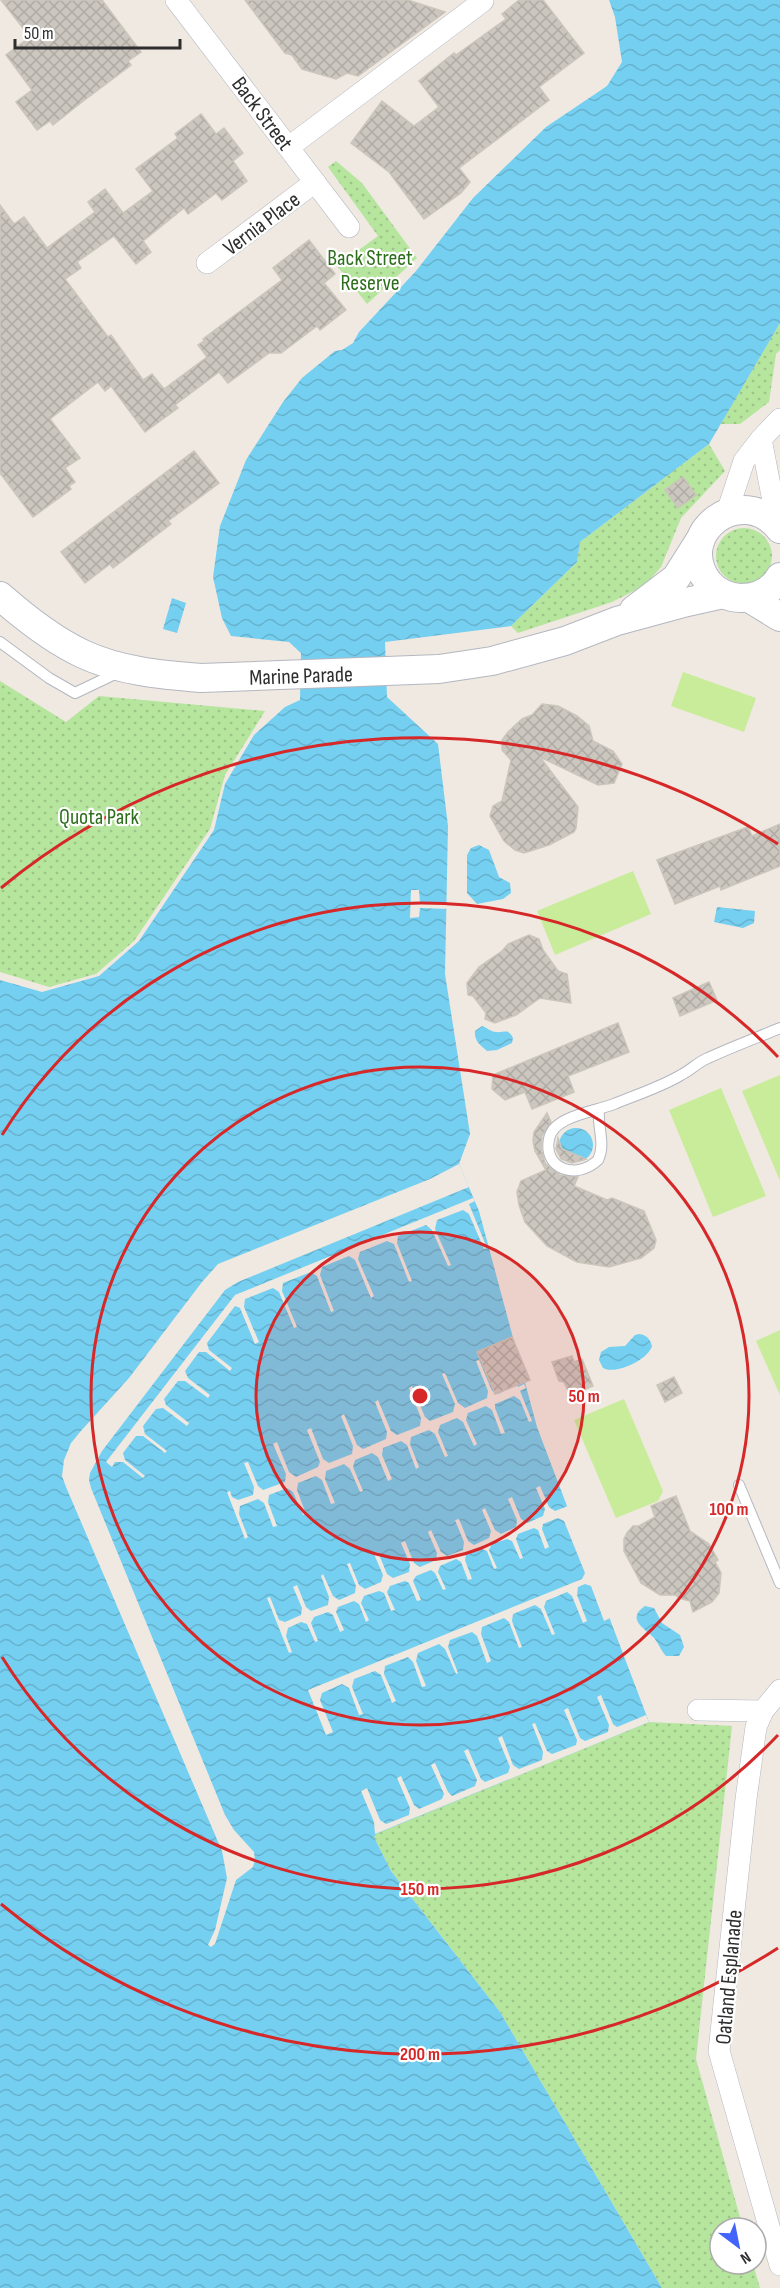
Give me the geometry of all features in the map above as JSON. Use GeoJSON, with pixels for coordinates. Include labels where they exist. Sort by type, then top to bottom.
{"type":"FeatureCollection","features":[{"type":"Feature","properties":{"kind":"main road"},"geometry":{"type":"LineString","coordinates":[[727,512],[750,510],[775,524]]}},
{"type":"Feature","properties":{"kind":"main road","name":"Marine Parade"},"geometry":{"type":"LineString","coordinates":[[617,621],[648,601],[676,578],[710,523],[727,512]]}},
{"type":"Feature","properties":{"kind":"main road"},"geometry":{"type":"LineString","coordinates":[[700,540],[698,558],[702,574],[711,585],[780,617]]}},
{"type":"Feature","properties":{"kind":"main road","name":"Marine Parade"},"geometry":{"type":"LineString","coordinates":[[0,596],[35,625],[84,655],[127,668],[201,678],[290,676],[440,669],[492,661],[565,641],[617,621],[687,602],[770,589],[780,577]]}},
{"type":"Feature","properties":{"kind":"street","name":"Back Street"},"geometry":{"type":"LineString","coordinates":[[176,0],[349,227]]}},
{"type":"Feature","properties":{"kind":"street"},"geometry":{"type":"LineString","coordinates":[[289,147],[483,1]]}},
{"type":"Feature","properties":{"kind":"street","name":"Vernia Place"},"geometry":{"type":"LineString","coordinates":[[207,263],[315,182]]}},
{"type":"Feature","properties":{"kind":"street"},"geometry":{"type":"LineString","coordinates":[[727,512],[744,461],[760,439],[780,419]]}},
{"type":"Feature","properties":{"kind":"street"},"geometry":{"type":"LineString","coordinates":[[760,439],[773,501],[775,524]]}},
{"type":"Feature","properties":{"kind":"street","name":"Oatland Esplanade"},"geometry":{"type":"LineString","coordinates":[[780,1690],[763,1712],[756,1727],[746,1798],[719,2051],[780,2265]]}},
{"type":"Feature","properties":{"kind":"street"},"geometry":{"type":"LineString","coordinates":[[698,1710],[763,1712]]}},
{"type":"Feature","properties":{"kind":"lane"},"geometry":{"type":"LineString","coordinates":[[0,642],[49,678],[75,693],[127,668]]}},
{"type":"Feature","properties":{"kind":"lane"},"geometry":{"type":"LineString","coordinates":[[599,1110],[598,1120],[603,1143],[598,1160],[582,1171],[565,1170],[558,1165],[549,1150],[549,1141],[556,1126],[563,1120],[599,1110],[680,1076],[705,1059],[780,1028]]}},
{"type":"Feature","properties":{"kind":"lane"},"geometry":{"type":"LineString","coordinates":[[739,1485],[780,1582]]}},
{"type":"Feature","properties":{"kind":"green space","name":"Back Street Reserve"},"geometry":{"type":"Polygon","coordinates":[[[336,161],[362,183],[417,258],[367,304],[337,266],[378,236],[328,167],[336,161]]]}},
{"type":"Feature","properties":{"kind":"green space"},"geometry":{"type":"Polygon","coordinates":[[[780,323],[780,350],[776,354],[769,402],[740,424],[720,424],[780,323]]]}},
{"type":"Feature","properties":{"kind":"green space"},"geometry":{"type":"Polygon","coordinates":[[[709,444],[725,471],[681,518],[661,567],[644,586],[612,602],[518,633],[511,626],[577,562],[580,542],[709,444]]]}},
{"type":"Feature","properties":{"kind":"green space"},"geometry":{"type":"Polygon","coordinates":[[[744,528],[755,530],[764,536],[770,545],[772,556],[770,567],[764,576],[755,582],[744,584],[733,582],[724,576],[718,567],[716,556],[718,545],[724,536],[733,530],[744,528]]]}},
{"type":"Feature","properties":{"kind":"green space"},"geometry":{"type":"Polygon","coordinates":[[[683,672],[756,698],[744,732],[671,706],[683,672]]]}},
{"type":"Feature","properties":{"kind":"green space","name":"Quota Park"},"geometry":{"type":"Polygon","coordinates":[[[0,681],[66,722],[99,696],[265,711],[225,775],[210,829],[134,941],[96,974],[49,987],[0,972],[0,681]]]}},
{"type":"Feature","properties":{"kind":"green space"},"geometry":{"type":"Polygon","coordinates":[[[633,871],[651,914],[555,955],[537,911],[633,871]]]}},
{"type":"Feature","properties":{"kind":"green space"},"geometry":{"type":"Polygon","coordinates":[[[780,1075],[780,1181],[742,1091],[780,1075]]]}},
{"type":"Feature","properties":{"kind":"green space"},"geometry":{"type":"Polygon","coordinates":[[[721,1088],[766,1196],[713,1217],[669,1110],[721,1088]]]}},
{"type":"Feature","properties":{"kind":"green space"},"geometry":{"type":"Polygon","coordinates":[[[780,1330],[780,1395],[756,1341],[780,1330]]]}},
{"type":"Feature","properties":{"kind":"green space"},"geometry":{"type":"Polygon","coordinates":[[[624,1399],[663,1491],[658,1501],[616,1518],[574,1420],[624,1399]]]}},
{"type":"Feature","properties":{"kind":"green space"},"geometry":{"type":"Polygon","coordinates":[[[649,1722],[732,1726],[696,2059],[740,2216],[708,2216],[708,2276],[756,2276],[760,2288],[662,2288],[500,2012],[391,1871],[374,1837],[375,1834],[649,1722]]]}},
{"type":"Feature","properties":{"kind":"water"},"geometry":{"type":"Polygon","coordinates":[[[609,0],[780,0],[780,323],[709,444],[580,542],[577,562],[511,626],[385,642],[387,697],[438,744],[448,826],[445,974],[470,1134],[459,1164],[479,1211],[537,1427],[649,1722],[376,1834],[374,1837],[391,1871],[500,2012],[662,2288],[0,2288],[0,980],[42,992],[99,976],[139,941],[214,830],[225,784],[254,735],[285,707],[300,700],[301,653],[289,642],[231,636],[222,618],[213,577],[220,526],[246,460],[283,402],[302,378],[335,351],[342,350],[353,343],[359,332],[416,271],[473,198],[546,127],[607,86],[622,62],[615,17],[609,0]]]}},
{"type":"Feature","properties":{"kind":"water"},"geometry":{"type":"Polygon","coordinates":[[[172,598],[186,603],[177,633],[163,629],[172,598]]]}},
{"type":"Feature","properties":{"kind":"water"},"geometry":{"type":"Polygon","coordinates":[[[479,845],[489,850],[499,877],[510,883],[511,893],[503,899],[477,904],[467,893],[467,855],[471,848],[479,845]]]}},
{"type":"Feature","properties":{"kind":"water"},"geometry":{"type":"Polygon","coordinates":[[[717,907],[755,911],[754,923],[743,928],[714,922],[717,907]]]}},
{"type":"Feature","properties":{"kind":"water"},"geometry":{"type":"Polygon","coordinates":[[[482,1026],[494,1032],[508,1032],[513,1038],[512,1043],[497,1050],[487,1051],[475,1038],[475,1031],[482,1026]]]}},
{"type":"Feature","properties":{"kind":"water"},"geometry":{"type":"Polygon","coordinates":[[[576,1128],[588,1133],[593,1145],[588,1157],[576,1162],[564,1157],[559,1145],[564,1133],[576,1128]]]}},
{"type":"Feature","properties":{"kind":"water"},"geometry":{"type":"Polygon","coordinates":[[[639,1334],[648,1338],[652,1346],[644,1356],[623,1368],[609,1370],[603,1368],[599,1360],[601,1352],[609,1347],[625,1346],[635,1335],[639,1334]]]}},
{"type":"Feature","properties":{"kind":"water"},"geometry":{"type":"Polygon","coordinates":[[[645,1606],[654,1608],[662,1623],[680,1635],[684,1647],[679,1656],[666,1656],[654,1638],[638,1622],[637,1614],[645,1606]]]}},
{"type":"Feature","properties":{"kind":"pier"},"geometry":{"type":"Polygon","coordinates":[[[411,890],[419,890],[420,903],[449,904],[449,909],[420,908],[419,917],[410,918],[411,890]]]}},
{"type":"Feature","properties":{"kind":"pier"},"geometry":{"type":"Polygon","coordinates":[[[459,1164],[469,1187],[238,1282],[225,1290],[102,1451],[90,1473],[91,1488],[225,1815],[234,1830],[254,1852],[253,1867],[236,1880],[215,1944],[211,1947],[208,1945],[215,1930],[227,1878],[222,1851],[66,1487],[62,1476],[64,1460],[71,1443],[129,1378],[218,1264],[430,1179],[459,1164]]]}},
{"type":"Feature","properties":{"kind":"pier"},"geometry":{"type":"Polygon","coordinates":[[[473,1198],[475,1201],[469,1204],[487,1248],[484,1249],[469,1214],[463,1210],[437,1220],[435,1229],[451,1265],[448,1266],[432,1230],[426,1225],[398,1236],[397,1243],[412,1281],[409,1282],[394,1244],[387,1241],[360,1252],[358,1259],[374,1296],[371,1298],[355,1260],[349,1256],[322,1267],[320,1275],[334,1311],[331,1312],[317,1276],[311,1272],[283,1283],[282,1291],[297,1327],[294,1328],[279,1292],[273,1288],[245,1299],[244,1307],[259,1342],[255,1344],[240,1308],[235,1306],[207,1343],[209,1350],[232,1368],[230,1371],[206,1352],[199,1352],[185,1371],[188,1378],[210,1395],[208,1398],[185,1381],[178,1381],[164,1399],[166,1405],[189,1423],[187,1426],[163,1408],[156,1409],[143,1426],[145,1434],[167,1451],[165,1453],[143,1436],[136,1436],[123,1453],[125,1460],[145,1476],[143,1478],[123,1462],[115,1462],[112,1467],[106,1462],[235,1295],[473,1198]]]}},
{"type":"Feature","properties":{"kind":"pier"},"geometry":{"type":"Polygon","coordinates":[[[479,1360],[492,1391],[498,1394],[524,1384],[526,1388],[520,1391],[532,1421],[529,1422],[520,1400],[514,1396],[495,1404],[505,1433],[501,1434],[492,1410],[486,1406],[468,1413],[466,1420],[477,1444],[474,1446],[463,1422],[457,1418],[440,1425],[438,1432],[448,1456],[445,1457],[435,1434],[429,1430],[411,1437],[410,1444],[419,1467],[416,1469],[407,1445],[401,1441],[383,1448],[382,1455],[392,1479],[388,1481],[378,1457],[372,1453],[355,1460],[353,1467],[363,1491],[360,1492],[350,1469],[344,1464],[326,1471],[325,1479],[335,1503],[331,1504],[322,1480],[316,1476],[298,1483],[297,1490],[306,1514],[303,1515],[293,1492],[287,1488],[269,1495],[268,1502],[277,1526],[273,1527],[264,1503],[258,1499],[240,1506],[239,1514],[248,1537],[245,1539],[227,1492],[230,1491],[232,1497],[238,1500],[253,1495],[254,1487],[244,1463],[248,1462],[258,1486],[263,1490],[285,1482],[286,1474],[273,1444],[277,1442],[289,1472],[296,1477],[318,1467],[320,1462],[307,1430],[311,1428],[323,1459],[329,1463],[352,1454],[353,1446],[341,1416],[344,1414],[357,1445],[363,1449],[386,1439],[387,1432],[375,1402],[378,1400],[391,1431],[397,1435],[420,1426],[421,1418],[409,1388],[412,1386],[425,1417],[430,1421],[453,1412],[455,1404],[442,1374],[445,1373],[458,1403],[465,1408],[487,1398],[488,1391],[476,1361],[479,1360]]]}},
{"type":"Feature","properties":{"kind":"pier"},"geometry":{"type":"Polygon","coordinates":[[[540,1486],[549,1507],[555,1511],[568,1506],[610,1618],[604,1621],[591,1586],[585,1584],[578,1587],[577,1595],[587,1621],[583,1623],[572,1596],[567,1592],[546,1601],[544,1607],[555,1634],[552,1635],[541,1609],[535,1605],[513,1614],[512,1621],[522,1647],[519,1648],[509,1622],[504,1618],[482,1627],[481,1634],[491,1661],[487,1663],[477,1636],[472,1632],[450,1640],[448,1647],[458,1673],[456,1674],[445,1649],[439,1644],[418,1653],[416,1661],[426,1686],[422,1687],[413,1662],[408,1657],[385,1666],[384,1674],[396,1701],[392,1703],[381,1675],[375,1671],[354,1679],[352,1687],[363,1714],[359,1715],[349,1688],[342,1684],[322,1693],[320,1700],[333,1732],[326,1735],[308,1690],[582,1579],[585,1573],[564,1521],[558,1518],[543,1524],[542,1529],[549,1547],[545,1549],[538,1530],[534,1528],[518,1534],[516,1539],[523,1558],[520,1559],[512,1541],[507,1539],[492,1544],[489,1550],[497,1568],[494,1569],[487,1551],[482,1549],[466,1555],[465,1560],[472,1579],[468,1580],[461,1562],[456,1559],[440,1566],[438,1572],[446,1589],[443,1590],[435,1573],[431,1570],[416,1576],[413,1581],[421,1600],[417,1601],[409,1583],[405,1581],[390,1586],[387,1592],[395,1610],[391,1611],[384,1593],[379,1591],[364,1596],[361,1603],[369,1620],[366,1622],[359,1604],[354,1601],[338,1607],[336,1612],[344,1630],[340,1632],[333,1615],[328,1612],[314,1617],[311,1623],[318,1641],[315,1642],[307,1624],[301,1622],[288,1628],[286,1636],[292,1652],[289,1653],[267,1598],[270,1597],[279,1620],[285,1622],[301,1615],[302,1608],[293,1587],[297,1585],[306,1607],[311,1611],[328,1605],[329,1597],[321,1576],[323,1574],[333,1596],[339,1600],[355,1593],[356,1586],[347,1564],[350,1563],[359,1585],[365,1589],[381,1582],[383,1575],[374,1554],[378,1552],[387,1574],[393,1578],[409,1572],[410,1564],[401,1543],[405,1541],[414,1563],[420,1567],[436,1560],[437,1553],[428,1532],[431,1530],[441,1552],[447,1556],[463,1550],[464,1542],[455,1520],[459,1519],[468,1541],[474,1545],[489,1538],[491,1531],[482,1510],[485,1508],[495,1530],[501,1534],[516,1527],[517,1520],[508,1499],[512,1497],[521,1519],[527,1523],[543,1516],[545,1509],[536,1488],[540,1486]]]}},
{"type":"Feature","properties":{"kind":"pier"},"geometry":{"type":"Polygon","coordinates":[[[601,1695],[613,1724],[617,1727],[646,1715],[649,1722],[375,1834],[374,1822],[361,1791],[367,1788],[380,1820],[386,1824],[409,1815],[410,1808],[397,1778],[401,1776],[414,1805],[419,1809],[442,1799],[444,1794],[431,1765],[435,1763],[452,1796],[475,1786],[477,1780],[464,1751],[468,1749],[481,1779],[485,1782],[508,1773],[510,1767],[498,1738],[502,1736],[513,1765],[519,1769],[542,1760],[543,1752],[532,1724],[535,1723],[547,1751],[552,1754],[576,1745],[577,1740],[564,1710],[568,1708],[580,1738],[585,1741],[608,1732],[609,1725],[597,1697],[601,1695]]]}},
{"type":"Feature","properties":{"kind":"building"},"geometry":{"type":"Polygon","coordinates":[[[1,0],[102,0],[141,52],[128,61],[131,65],[53,125],[50,121],[37,130],[16,102],[32,90],[6,55],[30,37],[1,0]]]}},
{"type":"Feature","properties":{"kind":"building"},"geometry":{"type":"Polygon","coordinates":[[[245,0],[408,0],[445,12],[358,76],[347,73],[336,79],[302,69],[292,55],[285,53],[245,0]]]}},
{"type":"Feature","properties":{"kind":"building"},"geometry":{"type":"Polygon","coordinates":[[[519,0],[543,0],[584,53],[539,87],[549,100],[459,168],[470,182],[461,193],[424,219],[389,172],[351,143],[382,101],[414,126],[439,107],[419,81],[454,53],[456,55],[506,19],[502,14],[519,0]]]}},
{"type":"Feature","properties":{"kind":"building"},"geometry":{"type":"Polygon","coordinates":[[[201,114],[216,134],[224,128],[243,153],[233,161],[247,181],[222,200],[216,193],[188,214],[184,208],[143,241],[151,252],[136,264],[114,236],[77,262],[81,268],[65,279],[108,337],[111,335],[143,380],[152,374],[164,389],[207,357],[198,345],[204,341],[203,339],[282,280],[273,268],[309,240],[335,274],[324,283],[346,310],[320,330],[317,326],[281,353],[269,353],[228,383],[219,372],[175,405],[178,408],[145,432],[111,386],[105,391],[98,382],[50,419],[80,458],[65,468],[75,482],[69,486],[71,489],[33,517],[0,473],[0,205],[14,224],[24,217],[47,248],[95,212],[88,202],[105,189],[123,213],[153,191],[136,169],[178,138],[175,134],[201,114]]]}},
{"type":"Feature","properties":{"kind":"building"},"geometry":{"type":"Polygon","coordinates":[[[194,451],[219,483],[168,521],[171,524],[113,568],[110,564],[85,583],[61,552],[194,451]]]}},
{"type":"Feature","properties":{"kind":"building"},"geometry":{"type":"Polygon","coordinates":[[[683,477],[696,495],[678,508],[665,490],[683,477]]]}},
{"type":"Feature","properties":{"kind":"building"},"geometry":{"type":"Polygon","coordinates":[[[542,704],[558,706],[577,716],[589,726],[593,741],[613,751],[622,764],[614,783],[598,785],[540,757],[578,807],[576,828],[574,832],[549,845],[524,853],[515,850],[504,841],[490,816],[493,806],[502,801],[511,760],[502,750],[502,740],[522,719],[532,715],[542,704]]]}},
{"type":"Feature","properties":{"kind":"building"},"geometry":{"type":"Polygon","coordinates":[[[780,824],[780,866],[721,890],[720,886],[675,904],[657,860],[748,827],[752,836],[780,824]]]}},
{"type":"Feature","properties":{"kind":"building"},"geometry":{"type":"Polygon","coordinates":[[[529,935],[539,939],[543,950],[558,971],[567,974],[571,1003],[540,998],[516,1015],[495,1023],[485,1019],[486,1013],[473,996],[468,995],[467,983],[479,967],[508,944],[529,935]]]}},
{"type":"Feature","properties":{"kind":"building"},"geometry":{"type":"Polygon","coordinates":[[[709,982],[717,1000],[680,1016],[673,998],[709,982]]]}},
{"type":"Feature","properties":{"kind":"building"},"geometry":{"type":"Polygon","coordinates":[[[618,1023],[629,1052],[568,1076],[574,1092],[532,1109],[525,1092],[505,1100],[492,1089],[493,1075],[618,1023]]]}},
{"type":"Feature","properties":{"kind":"building"},"geometry":{"type":"Polygon","coordinates":[[[547,1113],[551,1122],[542,1136],[541,1149],[545,1163],[560,1175],[578,1177],[574,1186],[607,1200],[612,1198],[644,1211],[656,1240],[654,1248],[641,1258],[609,1267],[577,1262],[547,1246],[525,1222],[517,1192],[521,1181],[546,1170],[535,1151],[533,1141],[534,1132],[547,1113]]]}},
{"type":"Feature","properties":{"kind":"building"},"geometry":{"type":"Polygon","coordinates":[[[558,1138],[562,1149],[586,1159],[572,1163],[561,1159],[556,1149],[558,1138]]]}},
{"type":"Feature","properties":{"kind":"building"},"geometry":{"type":"Polygon","coordinates":[[[512,1337],[530,1380],[495,1394],[477,1352],[512,1337]]]}},
{"type":"Feature","properties":{"kind":"building"},"geometry":{"type":"Polygon","coordinates":[[[572,1356],[574,1362],[582,1359],[593,1386],[570,1395],[564,1382],[559,1381],[552,1362],[572,1356]]]}},
{"type":"Feature","properties":{"kind":"building"},"geometry":{"type":"Polygon","coordinates":[[[674,1377],[682,1393],[665,1402],[657,1385],[674,1377]]]}},
{"type":"Feature","properties":{"kind":"building"},"geometry":{"type":"Polygon","coordinates":[[[676,1496],[690,1531],[709,1544],[718,1560],[715,1562],[721,1573],[719,1593],[712,1602],[693,1612],[690,1601],[675,1595],[660,1595],[641,1583],[624,1551],[624,1539],[633,1526],[639,1526],[655,1517],[651,1506],[676,1496]]]}}]}
